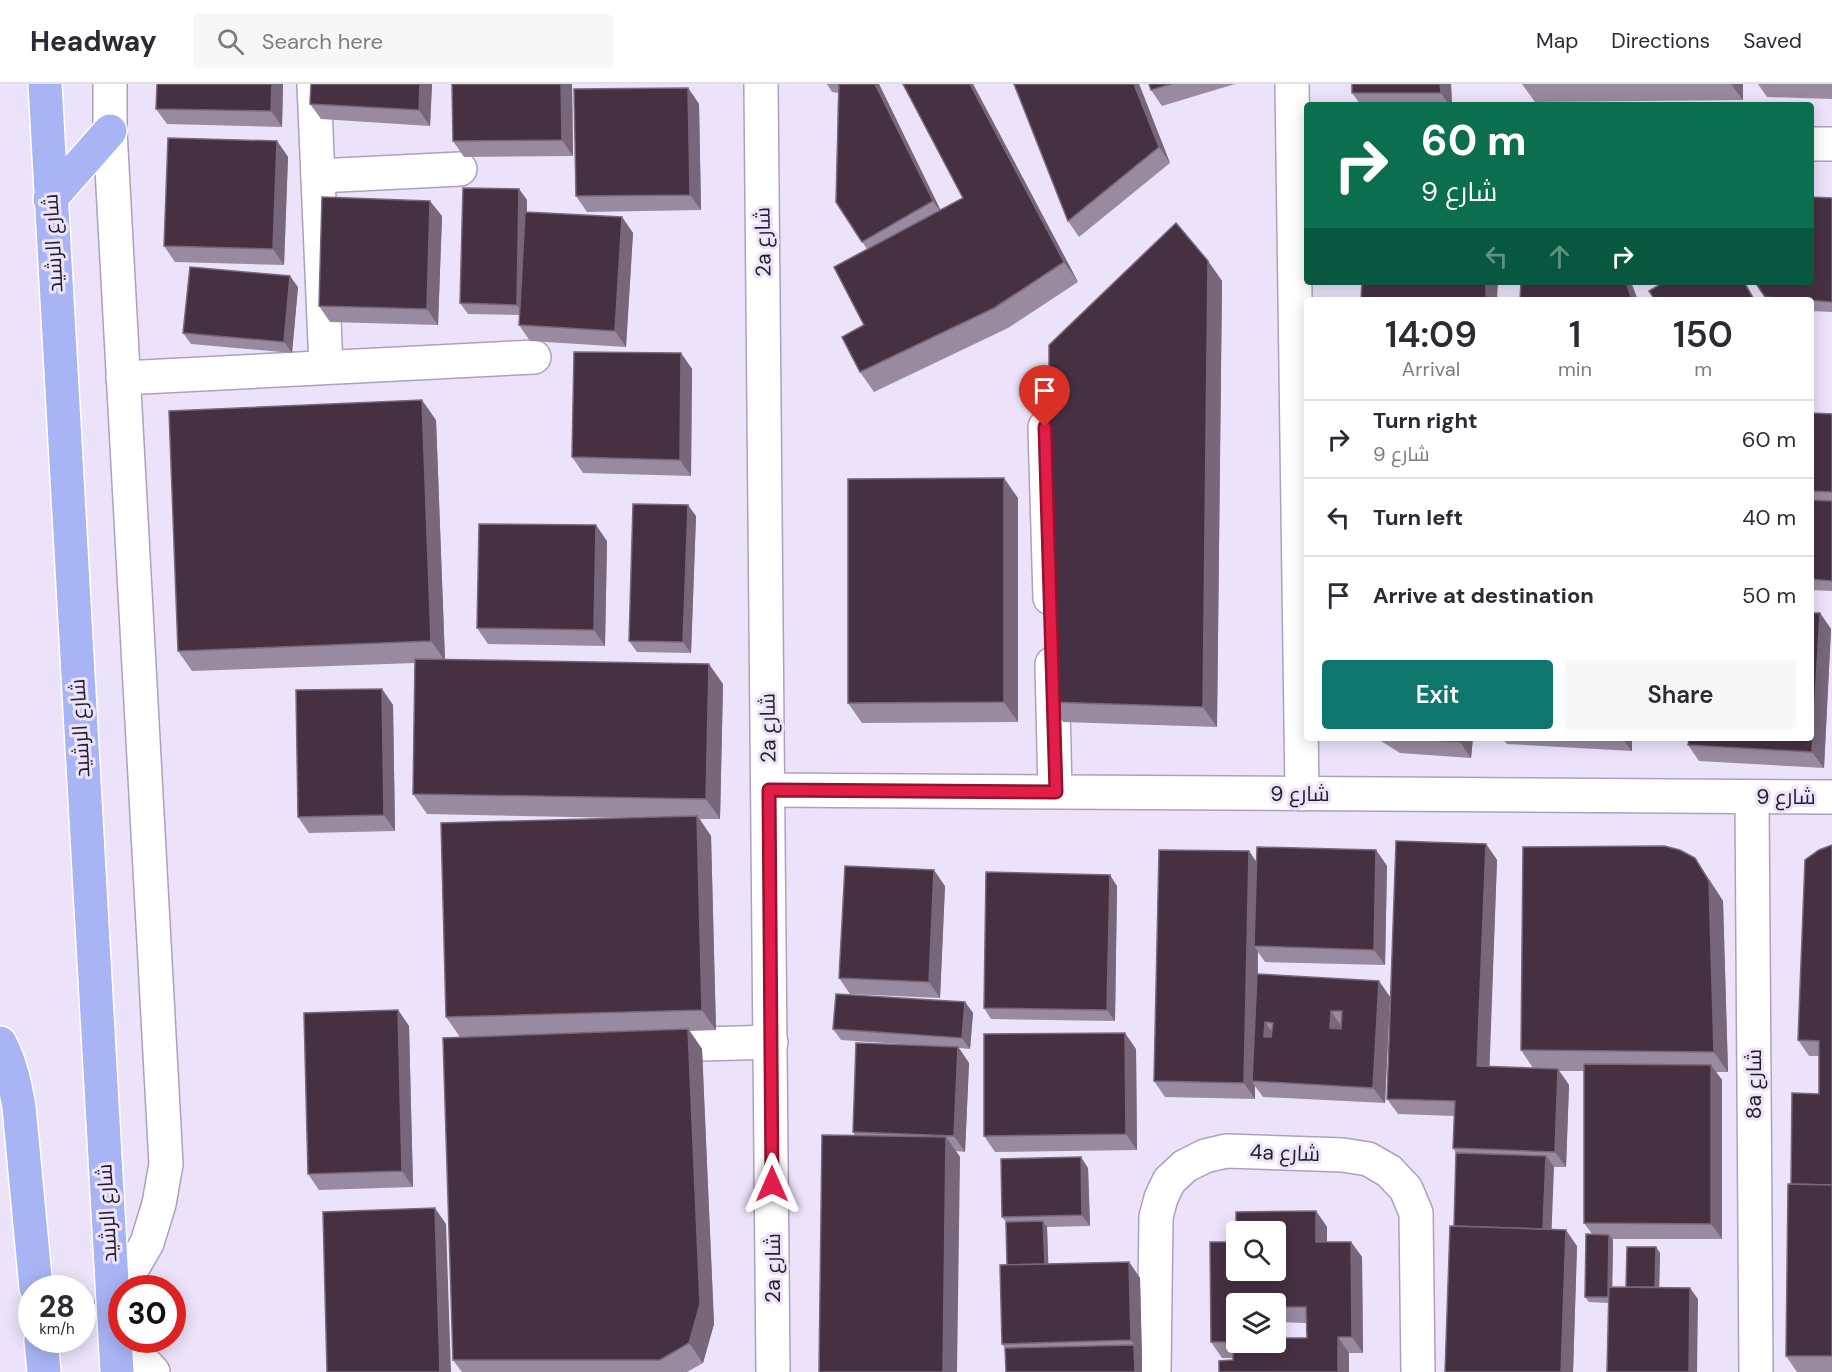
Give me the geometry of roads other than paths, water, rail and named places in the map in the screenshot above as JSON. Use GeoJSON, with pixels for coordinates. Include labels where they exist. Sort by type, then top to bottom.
{"type":"FeatureCollection","features":[{"type":"Feature","properties":{"kind":"main road","name":"شارع الرشيد"},"geometry":{"type":"LineString","coordinates":[[45,84],[50,199],[116,1275]]}},
{"type":"Feature","properties":{"kind":"main road"},"geometry":{"type":"LineString","coordinates":[[50,199],[110,131]]}},
{"type":"Feature","properties":{"kind":"main road"},"geometry":{"type":"LineString","coordinates":[[0,1044],[15,1082],[19,1107],[35,1275]]}},
{"type":"Feature","properties":{"kind":"main road"},"geometry":{"type":"LineString","coordinates":[[42,1353],[44,1372]]}},
{"type":"Feature","properties":{"kind":"main road","name":"شارع الرشيد"},"geometry":{"type":"LineString","coordinates":[[117,1372],[118,1353]]}},
{"type":"Feature","properties":{"kind":"street"},"geometry":{"type":"LineString","coordinates":[[110,84],[110,131],[166,1164],[159,1204],[136,1275]]}},
{"type":"Feature","properties":{"kind":"street"},"geometry":{"type":"LineString","coordinates":[[314,84],[326,367]]}},
{"type":"Feature","properties":{"kind":"street","name":"2a شارع"},"geometry":{"type":"LineString","coordinates":[[761,84],[773,1372]]}},
{"type":"Feature","properties":{"kind":"street"},"geometry":{"type":"LineString","coordinates":[[1292,84],[1300,154],[1302,794]]}},
{"type":"Feature","properties":{"kind":"street"},"geometry":{"type":"LineString","coordinates":[[1814,144],[1832,144]]}},
{"type":"Feature","properties":{"kind":"street"},"geometry":{"type":"LineString","coordinates":[[318,176],[460,169]]}},
{"type":"Feature","properties":{"kind":"street"},"geometry":{"type":"LineString","coordinates":[[123,378],[534,357]]}},
{"type":"Feature","properties":{"kind":"street"},"geometry":{"type":"LineString","coordinates":[[1045,427],[1056,792]]}},
{"type":"Feature","properties":{"kind":"street","name":"شارع 9"},"geometry":{"type":"LineString","coordinates":[[769,790],[1832,797]]}},
{"type":"Feature","properties":{"kind":"street","name":"8a شارع"},"geometry":{"type":"LineString","coordinates":[[1752,797],[1756,1372]]}},
{"type":"Feature","properties":{"kind":"street"},"geometry":{"type":"LineString","coordinates":[[668,1045],[771,1042]]}},
{"type":"Feature","properties":{"kind":"street","name":"4a شارع"},"geometry":{"type":"LineString","coordinates":[[1154,1372],[1154,1240],[1161,1197],[1169,1181],[1185,1166],[1205,1156],[1226,1151],[1343,1155],[1368,1159],[1389,1171],[1406,1189],[1416,1213],[1418,1372]]}},
{"type":"Feature","properties":{"kind":"street"},"geometry":{"type":"LineString","coordinates":[[137,1353],[153,1372]]}}]}
